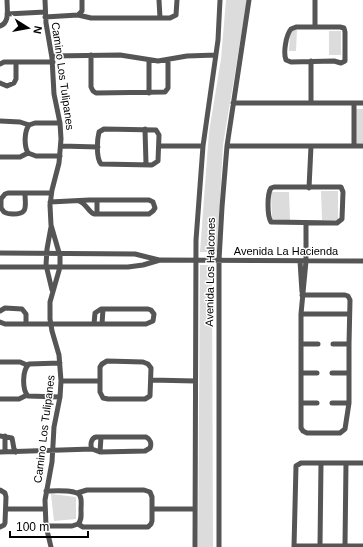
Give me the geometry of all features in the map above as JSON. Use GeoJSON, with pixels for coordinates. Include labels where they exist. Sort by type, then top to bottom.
{"type":"FeatureCollection","features":[{"type":"Feature","properties":{"kind":"street"},"geometry":{"type":"LineString","coordinates":[[0,26],[6,23],[6,0]]}},
{"type":"Feature","properties":{"kind":"street","name":"Camino Los Tulipanes"},"geometry":{"type":"LineString","coordinates":[[46,0],[45,14],[53,62],[54,94],[60,123],[61,146],[51,193],[51,225],[46,253],[46,268],[53,282]]}},
{"type":"Feature","properties":{"kind":"street"},"geometry":{"type":"LineString","coordinates":[[78,15],[82,10],[82,0]]}},
{"type":"Feature","properties":{"kind":"street"},"geometry":{"type":"LineString","coordinates":[[159,0],[160,18]]}},
{"type":"Feature","properties":{"kind":"street"},"geometry":{"type":"LineString","coordinates":[[7,14],[78,15],[94,18],[172,18],[177,13],[177,0],[180,0]]}},
{"type":"Feature","properties":{"kind":"street","name":"Avenida Los Halcones"},"geometry":{"type":"LineString","coordinates":[[195,547],[195,260],[203,146],[216,55],[220,0]]}},
{"type":"Feature","properties":{"kind":"street","name":"Avenida Los Halcones"},"geometry":{"type":"LineString","coordinates":[[219,547],[219,260],[227,146],[249,0]]}},
{"type":"Feature","properties":{"kind":"street"},"geometry":{"type":"LineString","coordinates":[[315,0],[315,27]]}},
{"type":"Feature","properties":{"kind":"street"},"geometry":{"type":"LineString","coordinates":[[294,27],[344,28],[346,32],[346,58],[344,62],[311,62],[289,61],[285,57],[288,33],[291,29],[294,27]]}},
{"type":"Feature","properties":{"kind":"street"},"geometry":{"type":"LineString","coordinates":[[91,55],[91,87],[93,91],[98,93],[162,93],[166,91],[168,86],[168,60]]}},
{"type":"Feature","properties":{"kind":"street"},"geometry":{"type":"LineString","coordinates":[[52,56],[120,55],[158,61],[187,56],[216,55]]}},
{"type":"Feature","properties":{"kind":"street"},"geometry":{"type":"LineString","coordinates":[[149,60],[149,93]]}},
{"type":"Feature","properties":{"kind":"street"},"geometry":{"type":"LineString","coordinates":[[0,64],[4,62],[53,62]]}},
{"type":"Feature","properties":{"kind":"street"},"geometry":{"type":"LineString","coordinates":[[0,83],[7,86],[14,83],[16,79],[16,62]]}},
{"type":"Feature","properties":{"kind":"street"},"geometry":{"type":"LineString","coordinates":[[311,62],[311,103]]}},
{"type":"Feature","properties":{"kind":"street"},"geometry":{"type":"LineString","coordinates":[[233,103],[363,103]]}},
{"type":"Feature","properties":{"kind":"street"},"geometry":{"type":"LineString","coordinates":[[354,103],[354,146]]}},
{"type":"Feature","properties":{"kind":"street"},"geometry":{"type":"LineString","coordinates":[[0,121],[20,122],[29,125],[35,123],[60,123]]}},
{"type":"Feature","properties":{"kind":"street"},"geometry":{"type":"LineString","coordinates":[[29,125],[26,131],[25,139],[26,150],[28,153],[36,156],[60,156]]}},
{"type":"Feature","properties":{"kind":"street"},"geometry":{"type":"LineString","coordinates":[[102,129],[157,130],[159,134],[159,146],[158,161],[154,164],[102,164],[98,160],[98,135],[102,129]]}},
{"type":"Feature","properties":{"kind":"street"},"geometry":{"type":"LineString","coordinates":[[145,129],[146,164]]}},
{"type":"Feature","properties":{"kind":"street"},"geometry":{"type":"LineString","coordinates":[[61,146],[98,146]]}},
{"type":"Feature","properties":{"kind":"street"},"geometry":{"type":"LineString","coordinates":[[159,146],[203,146]]}},
{"type":"Feature","properties":{"kind":"street"},"geometry":{"type":"LineString","coordinates":[[227,146],[363,146]]}},
{"type":"Feature","properties":{"kind":"street"},"geometry":{"type":"LineString","coordinates":[[309,188],[311,146]]}},
{"type":"Feature","properties":{"kind":"street"},"geometry":{"type":"LineString","coordinates":[[0,157],[20,157],[28,153]]}},
{"type":"Feature","properties":{"kind":"street"},"geometry":{"type":"LineString","coordinates":[[274,187],[309,188],[342,188],[343,216],[341,221],[337,223],[306,223],[275,222],[270,220],[270,189],[274,187]]}},
{"type":"Feature","properties":{"kind":"street"},"geometry":{"type":"LineString","coordinates":[[25,193],[25,207],[23,212],[20,214],[9,214],[4,212],[2,208],[2,198],[4,194],[25,193],[51,193]]}},
{"type":"Feature","properties":{"kind":"street"},"geometry":{"type":"LineString","coordinates":[[50,202],[79,202],[89,200],[149,200],[153,202],[155,207],[149,214],[97,214],[91,212],[86,206],[79,202]]}},
{"type":"Feature","properties":{"kind":"street"},"geometry":{"type":"LineString","coordinates":[[86,206],[89,200]]}},
{"type":"Feature","properties":{"kind":"street"},"geometry":{"type":"LineString","coordinates":[[97,200],[97,214]]}},
{"type":"Feature","properties":{"kind":"street"},"geometry":{"type":"LineString","coordinates":[[302,295],[346,295],[350,300],[349,403],[342,433],[304,432],[301,427],[301,314],[303,261],[306,223]]}},
{"type":"Feature","properties":{"kind":"street","name":"Camino Los Tulipanes"},"geometry":{"type":"LineString","coordinates":[[51,225],[60,253],[60,268],[53,282],[50,324],[60,363],[61,381],[60,397],[54,427],[51,466],[46,491],[46,526],[51,547]]}},
{"type":"Feature","properties":{"kind":"street","name":"Avenida La Hacienda"},"geometry":{"type":"LineString","coordinates":[[0,253],[135,254],[160,260],[363,261]]}},
{"type":"Feature","properties":{"kind":"street","name":"Avenida La Hacienda"},"geometry":{"type":"LineString","coordinates":[[0,268],[134,267],[160,260]]}},
{"type":"Feature","properties":{"kind":"street"},"geometry":{"type":"LineString","coordinates":[[0,311],[5,308],[22,309],[26,314],[26,324]]}},
{"type":"Feature","properties":{"kind":"street"},"geometry":{"type":"LineString","coordinates":[[0,322],[4,324],[94,324],[102,324],[148,324],[153,321],[154,316],[152,311],[148,309],[99,309],[95,313],[94,324]]}},
{"type":"Feature","properties":{"kind":"street"},"geometry":{"type":"LineString","coordinates":[[102,324],[103,309]]}},
{"type":"Feature","properties":{"kind":"street"},"geometry":{"type":"LineString","coordinates":[[301,314],[349,314]]}},
{"type":"Feature","properties":{"kind":"street"},"geometry":{"type":"LineString","coordinates":[[301,344],[318,344]]}},
{"type":"Feature","properties":{"kind":"street"},"geometry":{"type":"LineString","coordinates":[[333,344],[349,344]]}},
{"type":"Feature","properties":{"kind":"street"},"geometry":{"type":"LineString","coordinates":[[107,361],[147,362],[150,367],[150,394],[147,398],[108,399],[101,396],[100,381],[101,365],[107,361]]}},
{"type":"Feature","properties":{"kind":"street"},"geometry":{"type":"LineString","coordinates":[[0,362],[20,362],[27,366]]}},
{"type":"Feature","properties":{"kind":"street"},"geometry":{"type":"LineString","coordinates":[[26,395],[24,381],[25,369],[27,366],[31,363],[60,363]]}},
{"type":"Feature","properties":{"kind":"street"},"geometry":{"type":"LineString","coordinates":[[301,373],[317,373]]}},
{"type":"Feature","properties":{"kind":"street"},"geometry":{"type":"LineString","coordinates":[[332,373],[349,373]]}},
{"type":"Feature","properties":{"kind":"street"},"geometry":{"type":"LineString","coordinates":[[151,380],[195,381]]}},
{"type":"Feature","properties":{"kind":"street"},"geometry":{"type":"LineString","coordinates":[[61,381],[100,381]]}},
{"type":"Feature","properties":{"kind":"street"},"geometry":{"type":"LineString","coordinates":[[0,399],[19,399],[26,395],[32,397],[60,397]]}},
{"type":"Feature","properties":{"kind":"street"},"geometry":{"type":"LineString","coordinates":[[301,403],[317,403]]}},
{"type":"Feature","properties":{"kind":"street"},"geometry":{"type":"LineString","coordinates":[[332,403],[349,403]]}},
{"type":"Feature","properties":{"kind":"street"},"geometry":{"type":"LineString","coordinates":[[15,450],[13,439],[11,437],[2,436],[3,452],[15,450],[92,450],[100,452],[145,451],[150,448],[151,444],[149,439],[146,438],[95,437],[92,439],[92,450]]}},
{"type":"Feature","properties":{"kind":"street"},"geometry":{"type":"LineString","coordinates":[[100,452],[101,437]]}},
{"type":"Feature","properties":{"kind":"street"},"geometry":{"type":"LineString","coordinates":[[363,463],[300,463],[296,467],[294,547],[363,546]]}},
{"type":"Feature","properties":{"kind":"street"},"geometry":{"type":"LineString","coordinates":[[320,546],[321,463]]}},
{"type":"Feature","properties":{"kind":"street"},"geometry":{"type":"LineString","coordinates":[[345,546],[346,463]]}},
{"type":"Feature","properties":{"kind":"street"},"geometry":{"type":"LineString","coordinates":[[0,490],[5,495],[6,508],[5,524],[0,527]]}},
{"type":"Feature","properties":{"kind":"street"},"geometry":{"type":"LineString","coordinates":[[46,491],[67,491],[77,493],[87,490],[146,490],[152,495],[152,522],[150,526],[89,528],[78,524],[46,526]]}},
{"type":"Feature","properties":{"kind":"street"},"geometry":{"type":"LineString","coordinates":[[77,493],[81,499],[81,517],[78,524]]}},
{"type":"Feature","properties":{"kind":"street"},"geometry":{"type":"LineString","coordinates":[[6,508],[45,509]]}},
{"type":"Feature","properties":{"kind":"street"},"geometry":{"type":"LineString","coordinates":[[152,509],[195,509]]}},
{"type":"Feature","properties":{"kind":"shaded area"},"geometry":{"type":"Polygon","coordinates":[[[226,0],[247,0],[223,145],[217,252],[200,252],[209,132],[221,59],[226,0]]]}},
{"type":"Feature","properties":{"kind":"shaded area"},"geometry":{"type":"Polygon","coordinates":[[[297,29],[296,51],[289,51],[290,33],[297,29]]]}},
{"type":"Feature","properties":{"kind":"shaded area"},"geometry":{"type":"Polygon","coordinates":[[[329,31],[341,31],[341,55],[329,55],[329,31]]]}},
{"type":"Feature","properties":{"kind":"shaded area"},"geometry":{"type":"Polygon","coordinates":[[[356,109],[363,109],[363,143],[356,144],[356,109]]]}},
{"type":"Feature","properties":{"kind":"shaded area"},"geometry":{"type":"Polygon","coordinates":[[[321,191],[338,191],[338,220],[322,220],[321,191]]]}},
{"type":"Feature","properties":{"kind":"shaded area"},"geometry":{"type":"Polygon","coordinates":[[[271,192],[289,192],[290,220],[272,221],[271,192]]]}},
{"type":"Feature","properties":{"kind":"shaded area"},"geometry":{"type":"Polygon","coordinates":[[[200,265],[212,265],[213,547],[198,547],[200,265]]]}},
{"type":"Feature","properties":{"kind":"shaded area"},"geometry":{"type":"Polygon","coordinates":[[[51,494],[76,497],[76,519],[54,521],[51,494]]]}}]}
